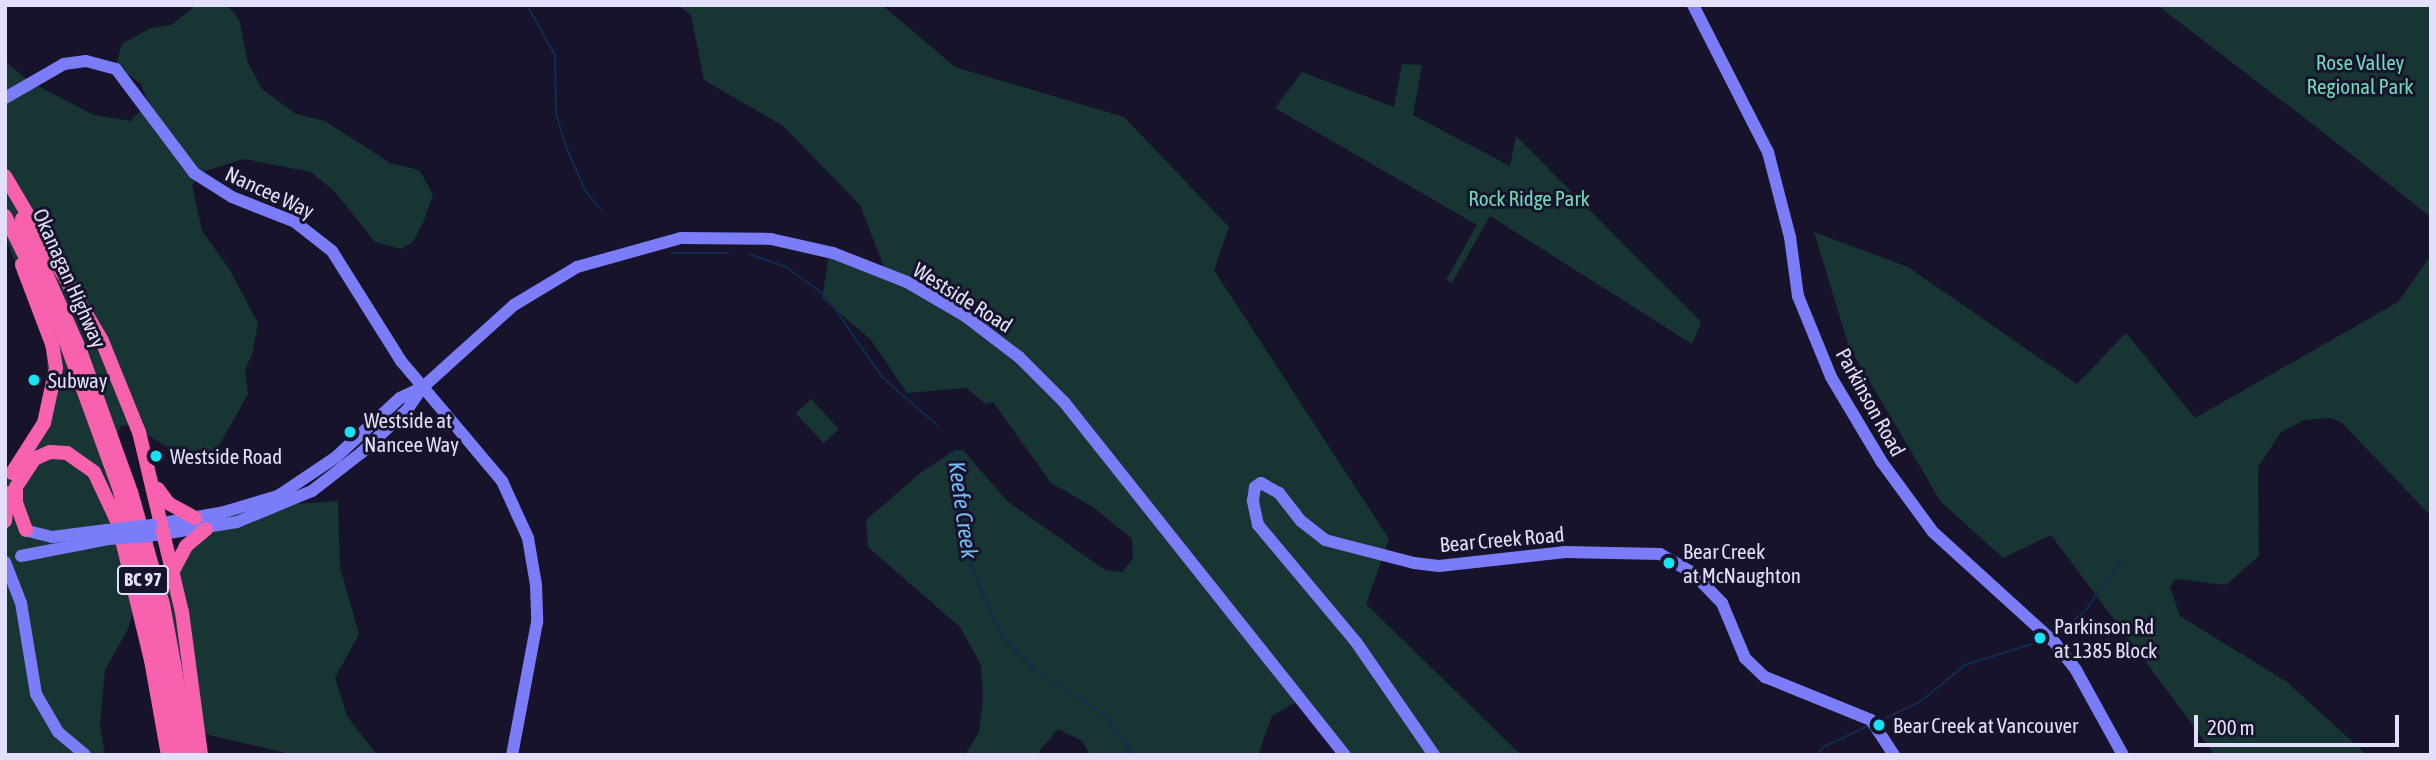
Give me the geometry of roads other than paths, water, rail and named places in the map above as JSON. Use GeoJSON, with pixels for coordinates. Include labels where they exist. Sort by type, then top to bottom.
{"type":"FeatureCollection","features":[{"type":"Feature","properties":{"kind":"highway"},"geometry":{"type":"LineString","coordinates":[[5,176],[102,341],[131,410],[153,479],[158,530],[174,569],[201,755]]}},
{"type":"Feature","properties":{"kind":"highway","name":"Okanagan Highway"},"geometry":{"type":"LineString","coordinates":[[5,183],[60,300],[131,492],[163,604],[191,755]]}},
{"type":"Feature","properties":{"kind":"highway"},"geometry":{"type":"LineString","coordinates":[[5,523],[10,479],[44,423],[56,368],[52,344],[7,220]]}},
{"type":"Feature","properties":{"kind":"highway","name":"Okanagan Highway"},"geometry":{"type":"LineString","coordinates":[[7,220],[60,326],[119,488],[155,628],[179,755]]}},
{"type":"Feature","properties":{"kind":"highway"},"geometry":{"type":"LineString","coordinates":[[27,531],[16,503],[16,487],[34,459],[50,452],[67,453],[94,472],[118,523],[168,755]]}},
{"type":"Feature","properties":{"kind":"highway"},"geometry":{"type":"LineString","coordinates":[[153,479],[168,503],[195,518]]}},
{"type":"Feature","properties":{"kind":"highway"},"geometry":{"type":"LineString","coordinates":[[174,569],[186,547],[206,529]]}},
{"type":"Feature","properties":{"kind":"street","name":"Parkinson Road"},"geometry":{"type":"LineString","coordinates":[[1693,5],[1768,152],[1790,237],[1798,296],[1830,377],[1881,461],[1933,531],[2062,652],[2123,755]]}},
{"type":"Feature","properties":{"kind":"street","name":"Nancee Way"},"geometry":{"type":"LineString","coordinates":[[5,98],[54,68],[74,62],[98,62],[123,74],[163,136],[206,183],[295,222],[332,251],[422,388],[502,481],[530,545],[537,622],[512,755]]}},
{"type":"Feature","properties":{"kind":"street","name":"Westside Road"},"geometry":{"type":"LineString","coordinates":[[5,523],[19,524],[27,531],[51,537],[108,535],[206,529],[276,509],[312,491],[407,410],[422,388],[535,291],[599,258],[640,246],[681,238],[754,236],[834,253],[885,272],[965,316],[1048,384],[1345,755]]}},
{"type":"Feature","properties":{"kind":"street","name":"Westside Road"},"geometry":{"type":"LineString","coordinates":[[158,530],[265,501],[296,486],[336,457],[400,398],[422,388]]}},
{"type":"Feature","properties":{"kind":"street","name":"Bear Creek Road"},"geometry":{"type":"LineString","coordinates":[[1434,755],[1356,642],[1258,525],[1253,501],[1255,487],[1261,483],[1279,493],[1301,522],[1325,540],[1414,563],[1439,566],[1565,552],[1660,554],[1693,573],[1722,603],[1745,658],[1765,677],[1871,720],[1894,755]]}},
{"type":"Feature","properties":{"kind":"street"},"geometry":{"type":"LineString","coordinates":[[18,592],[20,557],[30,542],[27,531]]}},
{"type":"Feature","properties":{"kind":"street","name":"Westside Road"},"geometry":{"type":"LineString","coordinates":[[5,559],[108,535]]}},
{"type":"Feature","properties":{"kind":"street"},"geometry":{"type":"LineString","coordinates":[[5,559],[18,592],[36,694],[58,732],[85,755]]}},
{"type":"Feature","properties":{"kind":"waterway","name":"Keefe Creek"},"geometry":{"type":"LineString","coordinates":[[527,5],[555,55],[556,114],[566,147],[586,192],[601,209]]}},
{"type":"Feature","properties":{"kind":"waterway","name":"Keefe Creek"},"geometry":{"type":"LineString","coordinates":[[672,253],[728,253]]}},
{"type":"Feature","properties":{"kind":"waterway","name":"Keefe Creek"},"geometry":{"type":"LineString","coordinates":[[749,254],[786,267],[826,296],[882,377],[937,425]]}},
{"type":"Feature","properties":{"kind":"waterway","name":"Keefe Creek"},"geometry":{"type":"LineString","coordinates":[[955,450],[961,464],[966,555],[1001,636],[1038,673],[1106,716],[1133,755]]}},
{"type":"Feature","properties":{"kind":"waterway"},"geometry":{"type":"LineString","coordinates":[[2057,636],[2085,611],[2120,562]]}},
{"type":"Feature","properties":{"kind":"waterway"},"geometry":{"type":"LineString","coordinates":[[1880,721],[1921,701],[1965,665],[2045,640]]}},
{"type":"Feature","properties":{"kind":"waterway"},"geometry":{"type":"LineString","coordinates":[[1818,755],[1823,747],[1868,726]]}},
{"type":"Feature","properties":{"kind":"place","name":"Subway"},"geometry":{"type":"Point","coordinates":[34,380]}},
{"type":"Feature","properties":{"kind":"place","name":"Westside at Nancee Way"},"geometry":{"type":"Point","coordinates":[350,432]}},
{"type":"Feature","properties":{"kind":"place","name":"Westside Road"},"geometry":{"type":"Point","coordinates":[156,456]}},
{"type":"Feature","properties":{"kind":"place","name":"Bear Creek at McNaughton"},"geometry":{"type":"Point","coordinates":[1669,563]}},
{"type":"Feature","properties":{"kind":"place","name":"Parkinson Rd at 1385 Block"},"geometry":{"type":"Point","coordinates":[2040,638]}},
{"type":"Feature","properties":{"kind":"place","name":"Bear Creek at Vancouver"},"geometry":{"type":"Point","coordinates":[1879,725]}},
{"type":"Feature","properties":{"kind":"park label","name":"Rose Valley Regional Park"},"geometry":{"type":"Point","coordinates":[2360,74]}},
{"type":"Feature","properties":{"kind":"park label","name":"Rock Ridge Park"},"geometry":{"type":"Point","coordinates":[1529,198]}}]}
